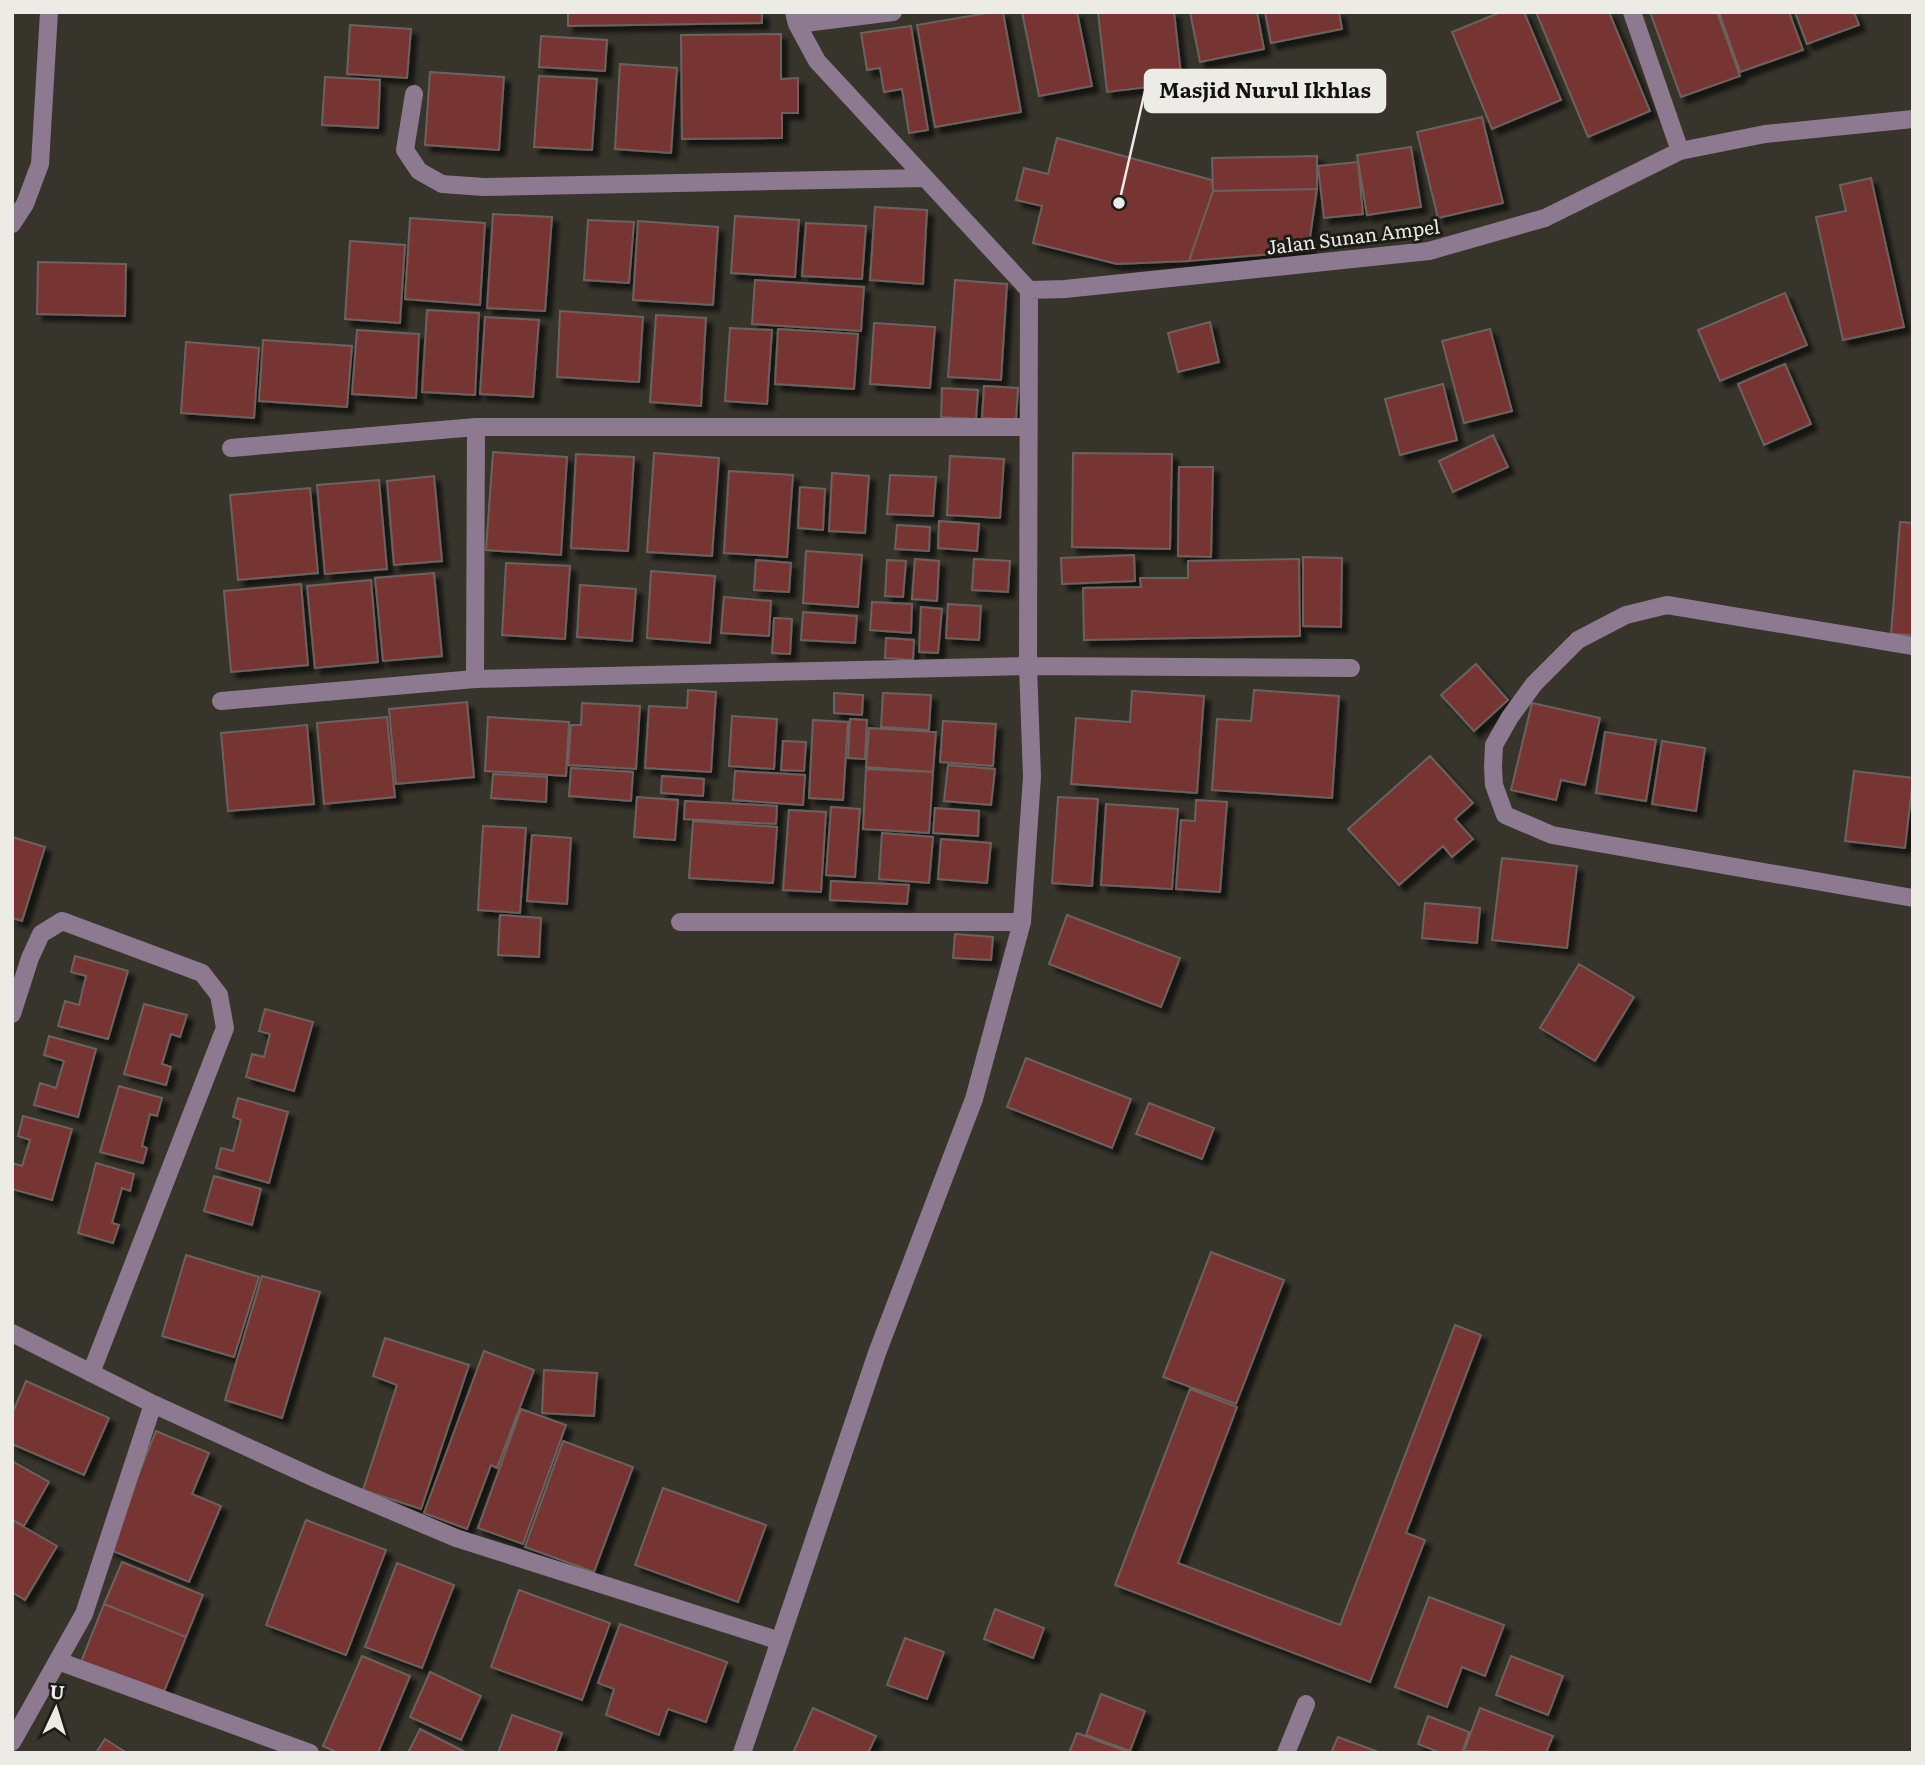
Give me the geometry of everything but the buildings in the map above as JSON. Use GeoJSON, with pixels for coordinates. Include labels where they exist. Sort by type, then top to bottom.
{"type":"FeatureCollection","features":[{"type":"Feature","properties":{"kind":"street"},"geometry":{"type":"LineString","coordinates":[[12,223],[25,204],[40,164],[49,12]]}},
{"type":"Feature","properties":{"kind":"street"},"geometry":{"type":"LineString","coordinates":[[742,1753],[877,1353],[974,1099],[1022,922],[1032,777],[1028,666],[1029,290],[817,61],[796,18],[893,12]]}},
{"type":"Feature","properties":{"kind":"street"},"geometry":{"type":"LineString","coordinates":[[1632,12],[1680,151]]}},
{"type":"Feature","properties":{"kind":"street"},"geometry":{"type":"LineString","coordinates":[[414,94],[405,150],[419,171],[442,184],[484,187],[925,178]]}},
{"type":"Feature","properties":{"kind":"street","name":"Jalan Sunan Ampel"},"geometry":{"type":"LineString","coordinates":[[1029,290],[1065,289],[1429,251],[1545,218],[1680,151],[1765,134],[1913,119]]}},
{"type":"Feature","properties":{"kind":"street"},"geometry":{"type":"LineString","coordinates":[[231,448],[477,427],[1028,426]]}},
{"type":"Feature","properties":{"kind":"street"},"geometry":{"type":"LineString","coordinates":[[475,678],[477,427]]}},
{"type":"Feature","properties":{"kind":"street"},"geometry":{"type":"LineString","coordinates":[[1913,646],[1667,605],[1626,615],[1578,640],[1534,684],[1494,745],[1493,767],[1494,785],[1505,815],[1552,835],[1913,898]]}},
{"type":"Feature","properties":{"kind":"street"},"geometry":{"type":"LineString","coordinates":[[221,701],[475,678],[1028,666],[1351,668]]}},
{"type":"Feature","properties":{"kind":"street"},"geometry":{"type":"LineString","coordinates":[[12,1014],[30,958],[41,934],[62,921],[202,972],[219,995],[225,1028],[91,1373]]}},
{"type":"Feature","properties":{"kind":"street"},"geometry":{"type":"LineString","coordinates":[[680,922],[1022,922]]}},
{"type":"Feature","properties":{"kind":"street"},"geometry":{"type":"LineString","coordinates":[[12,1333],[153,1404],[319,1480],[456,1538],[780,1641]]}},
{"type":"Feature","properties":{"kind":"street"},"geometry":{"type":"LineString","coordinates":[[12,1742],[84,1614],[153,1404]]}},
{"type":"Feature","properties":{"kind":"street"},"geometry":{"type":"LineString","coordinates":[[58,1661],[310,1753]]}},
{"type":"Feature","properties":{"kind":"street"},"geometry":{"type":"LineString","coordinates":[[1286,1753],[1306,1704]]}},
{"type":"Feature","properties":{"kind":"place","name":"Masjid Nurul Ikhlas"},"geometry":{"type":"Point","coordinates":[1119,203]}}]}
